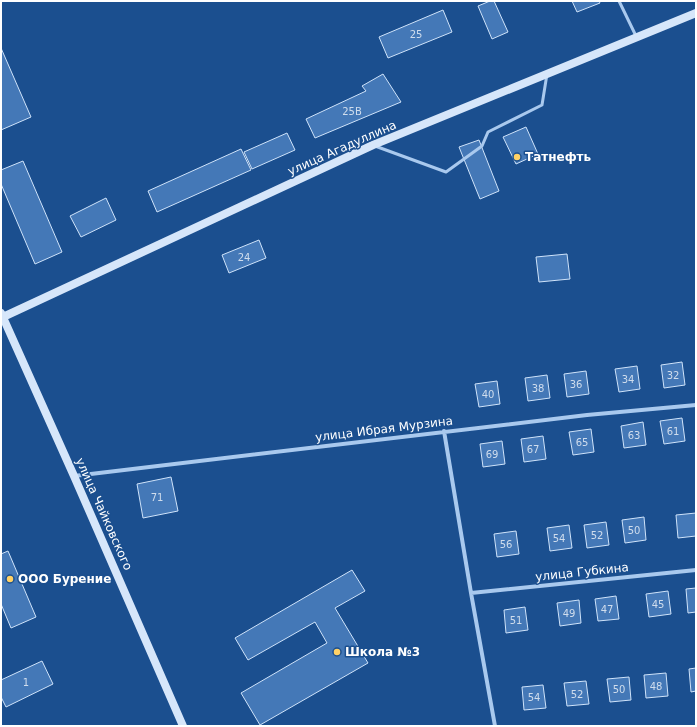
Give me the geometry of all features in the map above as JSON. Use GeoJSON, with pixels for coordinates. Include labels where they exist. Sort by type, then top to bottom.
{"type":"FeatureCollection","features":[{"type":"Feature","properties":{"kind":"main road","name":"улица Агадуллина"},"geometry":{"type":"LineString","coordinates":[[2,315],[373,145],[696,13]]}},
{"type":"Feature","properties":{"kind":"main road","name":"улица Чайковского"},"geometry":{"type":"LineString","coordinates":[[2,315],[183,726]]}},
{"type":"Feature","properties":{"kind":"street","name":"улица Ибрая Мурзина"},"geometry":{"type":"LineString","coordinates":[[74,476],[444,431],[587,415],[696,405]]}},
{"type":"Feature","properties":{"kind":"street"},"geometry":{"type":"LineString","coordinates":[[444,431],[495,726]]}},
{"type":"Feature","properties":{"kind":"street","name":"улица Губкина"},"geometry":{"type":"LineString","coordinates":[[471,593],[696,570]]}},
{"type":"Feature","properties":{"kind":"lane"},"geometry":{"type":"LineString","coordinates":[[619,1],[637,37]]}},
{"type":"Feature","properties":{"kind":"lane"},"geometry":{"type":"LineString","coordinates":[[373,145],[446,172],[482,146],[488,132],[542,105],[547,74]]}},
{"type":"Feature","properties":{"kind":"building"},"geometry":{"type":"Polygon","coordinates":[[[494,1],[508,32],[492,39],[478,6],[494,1]]]}},
{"type":"Feature","properties":{"kind":"building"},"geometry":{"type":"Polygon","coordinates":[[[572,1],[599,1],[600,3],[577,12],[572,1]]]}},
{"type":"Feature","properties":{"kind":"building"},"geometry":{"type":"Polygon","coordinates":[[[443,10],[452,32],[388,58],[379,37],[443,10]]]}},
{"type":"Feature","properties":{"kind":"building"},"geometry":{"type":"Polygon","coordinates":[[[1,48],[31,117],[1,130],[1,48]]]}},
{"type":"Feature","properties":{"kind":"building"},"geometry":{"type":"Polygon","coordinates":[[[383,74],[401,102],[315,138],[306,119],[366,91],[362,86],[383,74]]]}},
{"type":"Feature","properties":{"kind":"building"},"geometry":{"type":"Polygon","coordinates":[[[526,127],[538,154],[516,164],[503,137],[526,127]]]}},
{"type":"Feature","properties":{"kind":"building"},"geometry":{"type":"Polygon","coordinates":[[[287,133],[295,150],[252,169],[244,152],[287,133]]]}},
{"type":"Feature","properties":{"kind":"building"},"geometry":{"type":"Polygon","coordinates":[[[479,140],[499,191],[480,199],[459,147],[479,140]]]}},
{"type":"Feature","properties":{"kind":"building"},"geometry":{"type":"Polygon","coordinates":[[[241,149],[251,170],[157,212],[148,191],[241,149]]]}},
{"type":"Feature","properties":{"kind":"building"},"geometry":{"type":"Polygon","coordinates":[[[23,161],[62,252],[35,264],[1,184],[1,170],[23,161]]]}},
{"type":"Feature","properties":{"kind":"building"},"geometry":{"type":"Polygon","coordinates":[[[106,198],[116,220],[81,237],[70,216],[106,198]]]}},
{"type":"Feature","properties":{"kind":"building"},"geometry":{"type":"Polygon","coordinates":[[[259,240],[266,258],[229,273],[222,255],[259,240]]]}},
{"type":"Feature","properties":{"kind":"building"},"geometry":{"type":"Polygon","coordinates":[[[567,254],[570,279],[539,282],[536,257],[567,254]]]}},
{"type":"Feature","properties":{"kind":"building"},"geometry":{"type":"Polygon","coordinates":[[[682,362],[685,385],[664,388],[661,365],[682,362]]]}},
{"type":"Feature","properties":{"kind":"building"},"geometry":{"type":"Polygon","coordinates":[[[637,366],[640,389],[619,392],[615,369],[637,366]]]}},
{"type":"Feature","properties":{"kind":"building"},"geometry":{"type":"Polygon","coordinates":[[[586,371],[589,394],[567,397],[564,374],[586,371]]]}},
{"type":"Feature","properties":{"kind":"building"},"geometry":{"type":"Polygon","coordinates":[[[547,375],[550,398],[528,401],[525,378],[547,375]]]}},
{"type":"Feature","properties":{"kind":"building"},"geometry":{"type":"Polygon","coordinates":[[[497,381],[500,404],[479,407],[475,384],[497,381]]]}},
{"type":"Feature","properties":{"kind":"building"},"geometry":{"type":"Polygon","coordinates":[[[682,418],[685,441],[664,444],[660,421],[682,418]]]}},
{"type":"Feature","properties":{"kind":"building"},"geometry":{"type":"Polygon","coordinates":[[[643,422],[646,445],[624,448],[621,426],[643,422]]]}},
{"type":"Feature","properties":{"kind":"building"},"geometry":{"type":"Polygon","coordinates":[[[591,429],[594,452],[573,455],[569,432],[591,429]]]}},
{"type":"Feature","properties":{"kind":"building"},"geometry":{"type":"Polygon","coordinates":[[[543,436],[546,459],[524,462],[521,439],[543,436]]]}},
{"type":"Feature","properties":{"kind":"building"},"geometry":{"type":"Polygon","coordinates":[[[502,441],[505,464],[483,467],[480,444],[502,441]]]}},
{"type":"Feature","properties":{"kind":"building"},"geometry":{"type":"Polygon","coordinates":[[[171,477],[178,511],[143,518],[137,484],[171,477]]]}},
{"type":"Feature","properties":{"kind":"building"},"geometry":{"type":"Polygon","coordinates":[[[696,513],[696,536],[678,538],[676,515],[696,513]]]}},
{"type":"Feature","properties":{"kind":"building"},"geometry":{"type":"Polygon","coordinates":[[[644,517],[646,540],[625,543],[622,520],[644,517]]]}},
{"type":"Feature","properties":{"kind":"building"},"geometry":{"type":"Polygon","coordinates":[[[606,522],[609,545],[587,548],[584,525],[606,522]]]}},
{"type":"Feature","properties":{"kind":"building"},"geometry":{"type":"Polygon","coordinates":[[[569,525],[572,548],[550,551],[547,528],[569,525]]]}},
{"type":"Feature","properties":{"kind":"building"},"geometry":{"type":"Polygon","coordinates":[[[516,531],[519,554],[497,557],[494,534],[516,531]]]}},
{"type":"Feature","properties":{"kind":"building","name":"ООО Бурение"},"geometry":{"type":"Polygon","coordinates":[[[8,551],[36,617],[11,628],[1,604],[1,554],[8,551]]]}},
{"type":"Feature","properties":{"kind":"building","name":"Школа №3"},"geometry":{"type":"Polygon","coordinates":[[[352,570],[365,591],[335,608],[368,663],[260,725],[241,693],[327,643],[315,622],[248,660],[235,638],[352,570]]]}},
{"type":"Feature","properties":{"kind":"building"},"geometry":{"type":"Polygon","coordinates":[[[696,588],[696,612],[688,613],[686,589],[696,588]]]}},
{"type":"Feature","properties":{"kind":"building"},"geometry":{"type":"Polygon","coordinates":[[[668,591],[671,614],[649,617],[646,594],[668,591]]]}},
{"type":"Feature","properties":{"kind":"building"},"geometry":{"type":"Polygon","coordinates":[[[616,596],[619,619],[598,621],[595,599],[616,596]]]}},
{"type":"Feature","properties":{"kind":"building"},"geometry":{"type":"Polygon","coordinates":[[[579,600],[581,623],[560,626],[557,603],[579,600]]]}},
{"type":"Feature","properties":{"kind":"building"},"geometry":{"type":"Polygon","coordinates":[[[525,607],[528,630],[506,633],[504,610],[525,607]]]}},
{"type":"Feature","properties":{"kind":"building"},"geometry":{"type":"Polygon","coordinates":[[[42,661],[53,684],[6,707],[1,697],[1,680],[42,661]]]}},
{"type":"Feature","properties":{"kind":"building"},"geometry":{"type":"Polygon","coordinates":[[[696,668],[696,691],[691,692],[689,669],[696,668]]]}},
{"type":"Feature","properties":{"kind":"building"},"geometry":{"type":"Polygon","coordinates":[[[666,673],[668,696],[646,698],[644,675],[666,673]]]}},
{"type":"Feature","properties":{"kind":"building"},"geometry":{"type":"Polygon","coordinates":[[[629,677],[631,700],[610,702],[607,679],[629,677]]]}},
{"type":"Feature","properties":{"kind":"building"},"geometry":{"type":"Polygon","coordinates":[[[586,681],[589,704],[567,706],[564,683],[586,681]]]}},
{"type":"Feature","properties":{"kind":"building"},"geometry":{"type":"Polygon","coordinates":[[[543,685],[546,708],[524,710],[522,687],[543,685]]]}},
{"type":"Feature","properties":{"kind":"place","name":"Татнефть"},"geometry":{"type":"Point","coordinates":[517,157]}},
{"type":"Feature","properties":{"kind":"place","name":"ООО Бурение"},"geometry":{"type":"Point","coordinates":[10,579]}},
{"type":"Feature","properties":{"kind":"place","name":"Школа №3"},"geometry":{"type":"Point","coordinates":[337,652]}}]}
